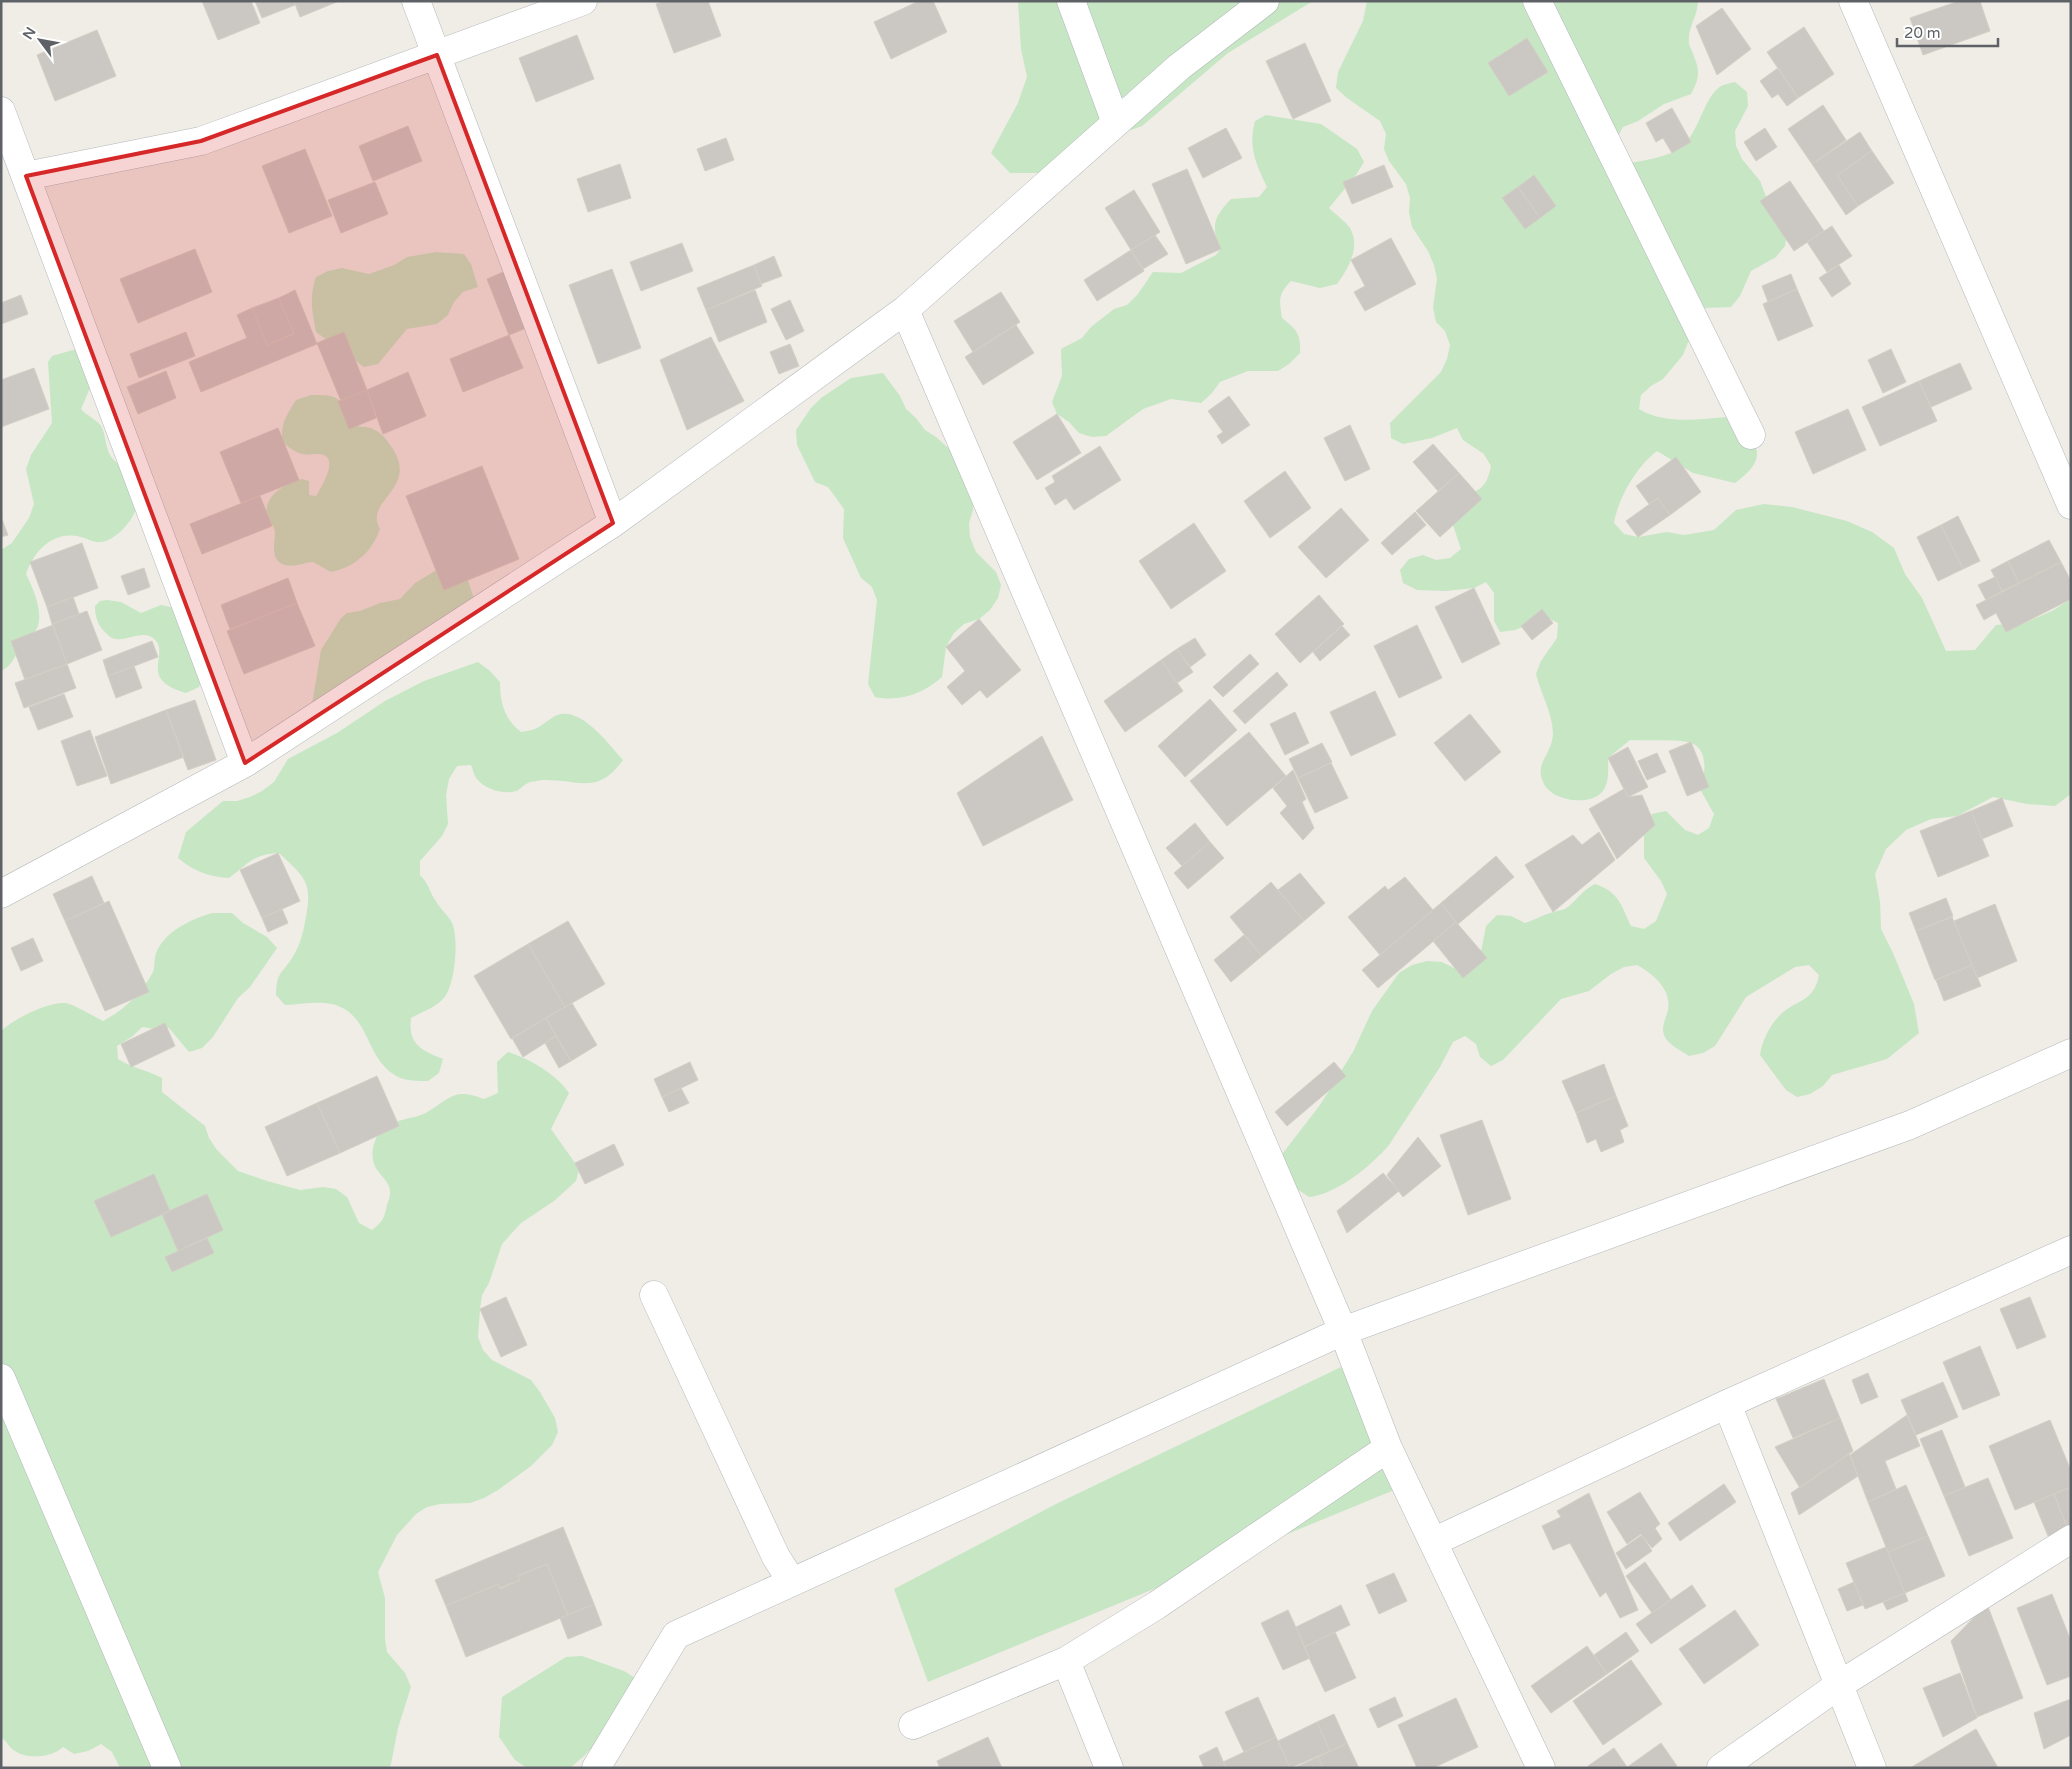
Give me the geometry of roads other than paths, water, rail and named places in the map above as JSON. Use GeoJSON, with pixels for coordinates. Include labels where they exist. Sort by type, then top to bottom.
{"type":"FeatureCollection","features":[{"type":"Feature","properties":{"kind":"street"},"geometry":{"type":"LineString","coordinates":[[416,1],[613,523]]}},
{"type":"Feature","properties":{"kind":"street"},"geometry":{"type":"LineString","coordinates":[[26,176],[201,142],[583,1]]}},
{"type":"Feature","properties":{"kind":"street"},"geometry":{"type":"LineString","coordinates":[[1071,1],[1116,123]]}},
{"type":"Feature","properties":{"kind":"street"},"geometry":{"type":"LineString","coordinates":[[1,894],[245,763],[613,523],[905,310],[1194,55],[1265,1]]}},
{"type":"Feature","properties":{"kind":"street"},"geometry":{"type":"LineString","coordinates":[[1536,1],[1751,436]]}},
{"type":"Feature","properties":{"kind":"street"},"geometry":{"type":"LineString","coordinates":[[1853,1],[2071,504]]}},
{"type":"Feature","properties":{"kind":"street"},"geometry":{"type":"LineString","coordinates":[[1,111],[245,763]]}},
{"type":"Feature","properties":{"kind":"street"},"geometry":{"type":"LineString","coordinates":[[905,310],[1343,1330],[1388,1448],[1541,1768]]}},
{"type":"Feature","properties":{"kind":"street"},"geometry":{"type":"LineString","coordinates":[[596,1768],[676,1635],[1343,1330],[1910,1125],[2071,1053]]}},
{"type":"Feature","properties":{"kind":"street"},"geometry":{"type":"LineString","coordinates":[[1433,1542],[1727,1404],[2071,1250]]}},
{"type":"Feature","properties":{"kind":"street"},"geometry":{"type":"LineString","coordinates":[[654,1295],[776,1557],[792,1582]]}},
{"type":"Feature","properties":{"kind":"street"},"geometry":{"type":"LineString","coordinates":[[1,1378],[168,1768]]}},
{"type":"Feature","properties":{"kind":"street"},"geometry":{"type":"LineString","coordinates":[[1727,1404],[1872,1768]]}},
{"type":"Feature","properties":{"kind":"street"},"geometry":{"type":"LineString","coordinates":[[913,1725],[1066,1662],[1157,1605],[1388,1448]]}},
{"type":"Feature","properties":{"kind":"street"},"geometry":{"type":"LineString","coordinates":[[1721,1768],[1839,1685],[2071,1540]]}},
{"type":"Feature","properties":{"kind":"street"},"geometry":{"type":"LineString","coordinates":[[1066,1662],[1109,1768]]}}]}
